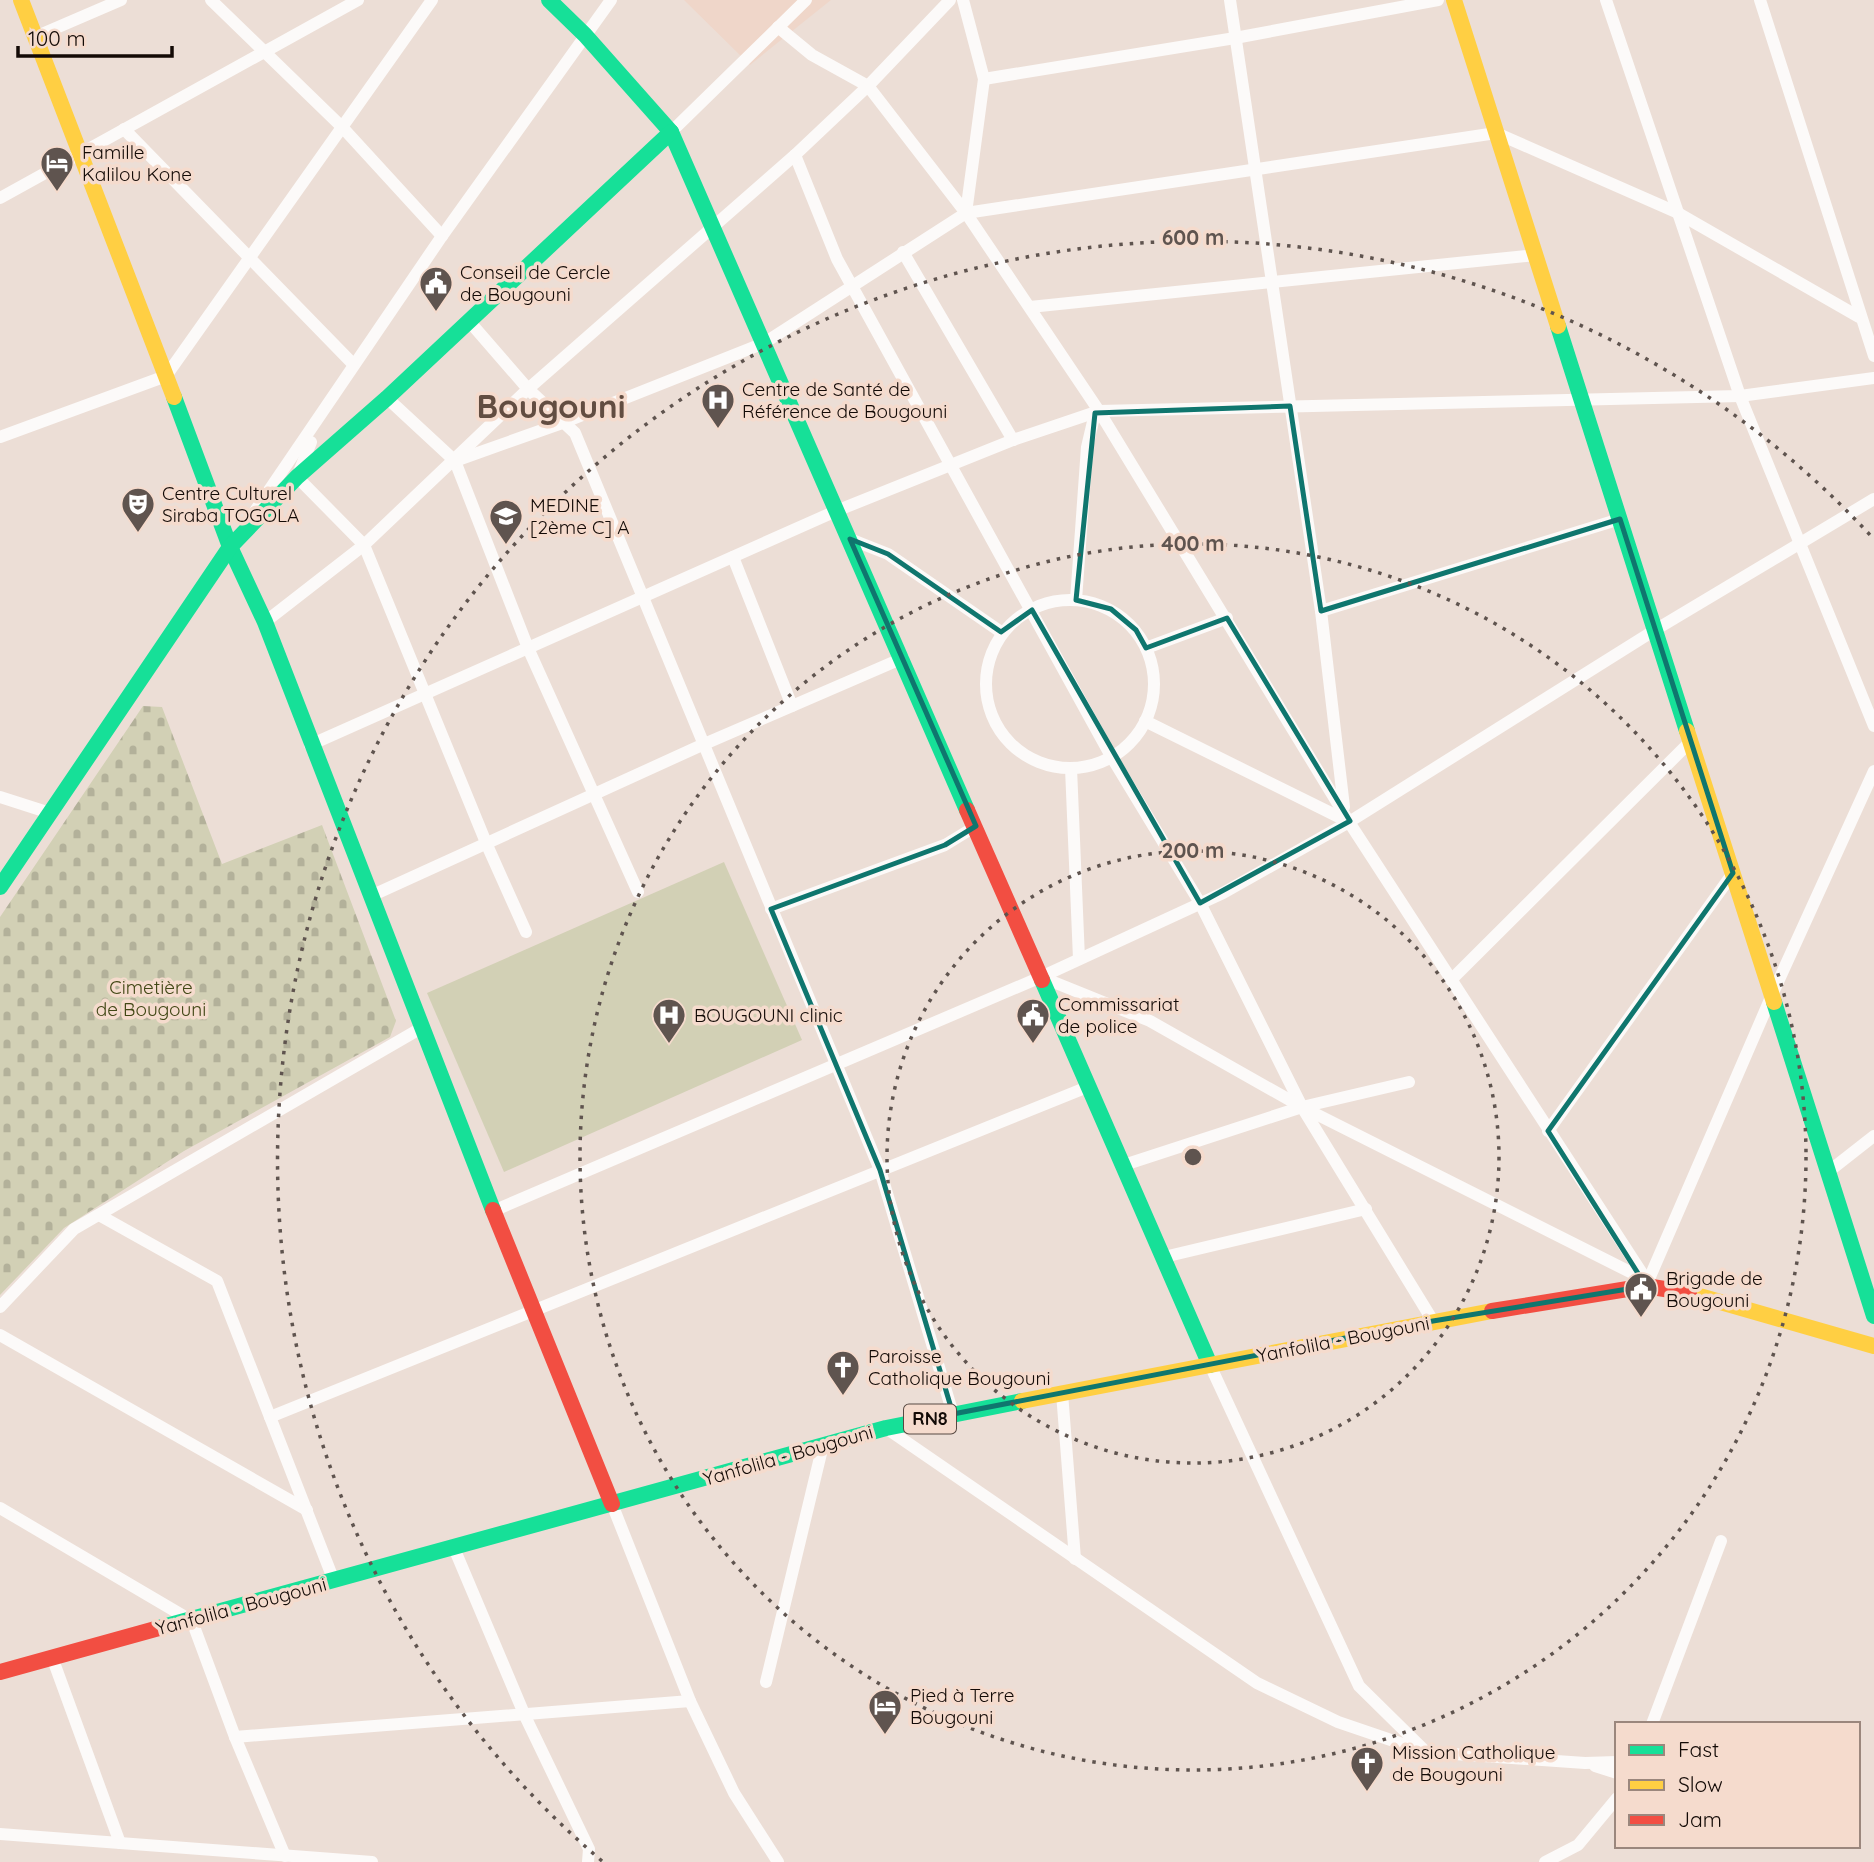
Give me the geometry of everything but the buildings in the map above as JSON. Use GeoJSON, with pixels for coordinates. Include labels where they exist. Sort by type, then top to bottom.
{"type":"FeatureCollection","features":[{"type":"Feature","properties":{"kind":"street"},"geometry":{"type":"LineString","coordinates":[[21,0],[82,152],[230,547],[265,622],[310,745],[373,895],[532,1311],[691,1701],[734,1793],[778,1862]]}},
{"type":"Feature","properties":{"kind":"street"},"geometry":{"type":"LineString","coordinates":[[36,37],[121,0]]}},
{"type":"Feature","properties":{"kind":"street"},"geometry":{"type":"LineString","coordinates":[[211,0],[343,128],[443,236]]}},
{"type":"Feature","properties":{"kind":"street"},"geometry":{"type":"LineString","coordinates":[[0,198],[358,0]]}},
{"type":"Feature","properties":{"kind":"street"},"geometry":{"type":"LineString","coordinates":[[0,437],[166,376],[432,0]]}},
{"type":"Feature","properties":{"kind":"street"},"geometry":{"type":"LineString","coordinates":[[549,0],[586,35],[671,132],[1210,1365],[1359,1686],[1426,1752]]}},
{"type":"Feature","properties":{"kind":"street"},"geometry":{"type":"LineString","coordinates":[[0,887],[318,422],[353,364],[611,0]]}},
{"type":"Feature","properties":{"kind":"street"},"geometry":{"type":"LineString","coordinates":[[230,547],[297,477],[387,398],[671,132],[806,0]]}},
{"type":"Feature","properties":{"kind":"street"},"geometry":{"type":"LineString","coordinates":[[265,622],[364,545],[528,389],[795,155],[868,86],[950,0]]}},
{"type":"Feature","properties":{"kind":"street"},"geometry":{"type":"LineString","coordinates":[[963,0],[984,79],[966,213]]}},
{"type":"Feature","properties":{"kind":"street"},"geometry":{"type":"LineString","coordinates":[[1230,0],[1321,611],[1346,817]]}},
{"type":"Feature","properties":{"kind":"street"},"geometry":{"type":"LineString","coordinates":[[984,79],[1235,38],[1438,0]]}},
{"type":"Feature","properties":{"kind":"street"},"geometry":{"type":"LineString","coordinates":[[1454,0],[1874,1316]]}},
{"type":"Feature","properties":{"kind":"street"},"geometry":{"type":"LineString","coordinates":[[1606,0],[1740,396],[1874,726]]}},
{"type":"Feature","properties":{"kind":"street"},"geometry":{"type":"LineString","coordinates":[[1760,0],[1859,317],[1874,356]]}},
{"type":"Feature","properties":{"kind":"street"},"geometry":{"type":"LineString","coordinates":[[778,27],[811,55],[868,86],[966,213],[1097,412],[1227,618],[1346,817],[1646,1283]]}},
{"type":"Feature","properties":{"kind":"street"},"geometry":{"type":"LineString","coordinates":[[124,129],[353,364]]}},
{"type":"Feature","properties":{"kind":"street"},"geometry":{"type":"LineString","coordinates":[[455,461],[565,422],[764,343],[966,213],[1496,133],[1676,212],[1859,317]]}},
{"type":"Feature","properties":{"kind":"street"},"geometry":{"type":"LineString","coordinates":[[795,155],[837,259],[851,285],[1111,755],[1200,903],[1302,1107],[1433,1321]]}},
{"type":"Feature","properties":{"kind":"street"},"geometry":{"type":"LineString","coordinates":[[903,252],[1013,440]]}},
{"type":"Feature","properties":{"kind":"street"},"geometry":{"type":"LineString","coordinates":[[1030,307],[1535,255]]}},
{"type":"Feature","properties":{"kind":"street"},"geometry":{"type":"LineString","coordinates":[[469,321],[528,389],[575,433],[640,597],[880,1170],[953,1414]]}},
{"type":"Feature","properties":{"kind":"street"},"geometry":{"type":"LineString","coordinates":[[310,745],[836,511],[1013,440],[1097,412],[1740,396],[1874,378]]}},
{"type":"Feature","properties":{"kind":"street"},"geometry":{"type":"LineString","coordinates":[[387,398],[455,461],[528,648],[638,892]]}},
{"type":"Feature","properties":{"kind":"street"},"geometry":{"type":"LineString","coordinates":[[1076,600],[1087,447],[1097,412]]}},
{"type":"Feature","properties":{"kind":"street"},"geometry":{"type":"LineString","coordinates":[[297,477],[318,422]]}},
{"type":"Feature","properties":{"kind":"street"},"geometry":{"type":"LineString","coordinates":[[297,477],[364,545],[487,845],[526,932]]}},
{"type":"Feature","properties":{"kind":"street"},"geometry":{"type":"LineString","coordinates":[[493,1211],[1041,977],[1200,903],[1874,499]]}},
{"type":"Feature","properties":{"kind":"street"},"geometry":{"type":"LineString","coordinates":[[1321,611],[1620,519]]}},
{"type":"Feature","properties":{"kind":"street"},"geometry":{"type":"LineString","coordinates":[[850,539],[888,554],[1001,632]]}},
{"type":"Feature","properties":{"kind":"street"},"geometry":{"type":"LineString","coordinates":[[733,557],[792,706]]}},
{"type":"Feature","properties":{"kind":"street"},"geometry":{"type":"LineString","coordinates":[[1056,600],[1076,600],[1111,609],[1136,630],[1154,671],[1153,701],[1145,721],[1129,745],[1097,764],[1071,768],[1044,764],[1020,752],[995,722],[986,683],[992,652],[1001,632],[1032,610],[1056,600]]}},
{"type":"Feature","properties":{"kind":"street"},"geometry":{"type":"LineString","coordinates":[[1146,648],[1227,618]]}},
{"type":"Feature","properties":{"kind":"street"},"geometry":{"type":"LineString","coordinates":[[373,895],[702,745],[903,658]]}},
{"type":"Feature","properties":{"kind":"street"},"geometry":{"type":"LineString","coordinates":[[1145,721],[1346,817]]}},
{"type":"Feature","properties":{"kind":"street"},"geometry":{"type":"LineString","coordinates":[[1451,980],[1690,741]]}},
{"type":"Feature","properties":{"kind":"street"},"geometry":{"type":"LineString","coordinates":[[1071,768],[1079,960]]}},
{"type":"Feature","properties":{"kind":"street"},"geometry":{"type":"LineString","coordinates":[[1646,1283],[1874,771]]}},
{"type":"Feature","properties":{"kind":"street"},"geometry":{"type":"LineString","coordinates":[[0,797],[50,813]]}},
{"type":"Feature","properties":{"kind":"street"},"geometry":{"type":"LineString","coordinates":[[771,909],[945,845],[976,826]]}},
{"type":"Feature","properties":{"kind":"street"},"geometry":{"type":"LineString","coordinates":[[1548,1131],[1733,873]]}},
{"type":"Feature","properties":{"kind":"street"},"geometry":{"type":"LineString","coordinates":[[1041,977],[1150,1021],[1302,1107],[1646,1283]]}},
{"type":"Feature","properties":{"kind":"street"},"geometry":{"type":"LineString","coordinates":[[0,1307],[74,1229],[423,1027]]}},
{"type":"Feature","properties":{"kind":"street"},"geometry":{"type":"LineString","coordinates":[[1124,1164],[1302,1107],[1409,1082]]}},
{"type":"Feature","properties":{"kind":"street"},"geometry":{"type":"LineString","coordinates":[[270,1417],[1090,1086]]}},
{"type":"Feature","properties":{"kind":"street"},"geometry":{"type":"LineString","coordinates":[[1828,1172],[1874,1136]]}},
{"type":"Feature","properties":{"kind":"street"},"geometry":{"type":"LineString","coordinates":[[1164,1257],[1366,1209]]}},
{"type":"Feature","properties":{"kind":"street"},"geometry":{"type":"LineString","coordinates":[[99,1215],[217,1281],[334,1581]]}},
{"type":"Feature","properties":{"kind":"street","name":"Yanfolila - Bougouni"},"geometry":{"type":"LineString","coordinates":[[0,1672],[886,1428],[1433,1321],[1646,1283],[1708,1296],[1874,1346]]}},
{"type":"Feature","properties":{"kind":"street"},"geometry":{"type":"LineString","coordinates":[[0,1335],[307,1510]]}},
{"type":"Feature","properties":{"kind":"street"},"geometry":{"type":"LineString","coordinates":[[1062,1393],[1075,1559]]}},
{"type":"Feature","properties":{"kind":"street"},"geometry":{"type":"LineString","coordinates":[[886,1428],[1256,1683],[1338,1722],[1426,1752],[1585,1763],[1615,1762]]}},
{"type":"Feature","properties":{"kind":"street"},"geometry":{"type":"LineString","coordinates":[[766,1682],[823,1446]]}},
{"type":"Feature","properties":{"kind":"street"},"geometry":{"type":"LineString","coordinates":[[0,1508],[192,1621],[235,1737],[285,1856]]}},
{"type":"Feature","properties":{"kind":"street"},"geometry":{"type":"LineString","coordinates":[[1653,1722],[1721,1541]]}},
{"type":"Feature","properties":{"kind":"street"},"geometry":{"type":"LineString","coordinates":[[454,1548],[526,1716],[589,1849],[588,1862]]}},
{"type":"Feature","properties":{"kind":"street"},"geometry":{"type":"LineString","coordinates":[[52,1657],[120,1843]]}},
{"type":"Feature","properties":{"kind":"street"},"geometry":{"type":"LineString","coordinates":[[235,1737],[691,1701]]}},
{"type":"Feature","properties":{"kind":"street"},"geometry":{"type":"LineString","coordinates":[[1585,1763],[1615,1772]]}},
{"type":"Feature","properties":{"kind":"street"},"geometry":{"type":"LineString","coordinates":[[1603,1812],[1615,1790]]}},
{"type":"Feature","properties":{"kind":"street"},"geometry":{"type":"LineString","coordinates":[[1545,1862],[1578,1845],[1615,1800]]}},
{"type":"Feature","properties":{"kind":"street"},"geometry":{"type":"LineString","coordinates":[[0,1834],[120,1843],[217,1856],[285,1856],[372,1862]]}},
{"type":"Feature","properties":{"kind":"highlighted area"},"geometry":{"type":"Polygon","coordinates":[[[1290,406],[1321,611],[1620,519],[1733,873],[1548,1131],[1646,1286],[1433,1321],[953,1414],[880,1170],[771,909],[945,845],[976,826],[850,539],[888,554],[1001,632],[1032,610],[1200,903],[1350,821],[1227,618],[1146,648],[1136,630],[1111,609],[1076,600],[1095,413],[1290,406]]]}},
{"type":"Feature","properties":{"kind":"shaded area"},"geometry":{"type":"Polygon","coordinates":[[[684,0],[831,0],[750,65],[684,0]]]}},
{"type":"Feature","properties":{"kind":"green space","name":"Cimetière de Bougouni"},"geometry":{"type":"Polygon","coordinates":[[[143,706],[162,707],[222,864],[322,825],[396,1021],[390,1037],[184,1151],[64,1228],[0,1295],[0,917],[143,706]]]}},
{"type":"Feature","properties":{"kind":"green space"},"geometry":{"type":"Polygon","coordinates":[[[724,862],[802,1040],[504,1172],[427,993],[724,862]]]}},
{"type":"Feature","properties":{"kind":"traffic: fast"},"geometry":{"type":"LineString","coordinates":[[549,0],[585,35],[671,132],[967,810]]}},
{"type":"Feature","properties":{"kind":"traffic: fast"},"geometry":{"type":"LineString","coordinates":[[0,887],[230,547],[297,477],[387,398],[671,132]]}},
{"type":"Feature","properties":{"kind":"traffic: fast"},"geometry":{"type":"LineString","coordinates":[[1558,326],[1687,731]]}},
{"type":"Feature","properties":{"kind":"traffic: fast"},"geometry":{"type":"LineString","coordinates":[[174,397],[230,547],[265,622],[493,1210]]}},
{"type":"Feature","properties":{"kind":"traffic: fast"},"geometry":{"type":"LineString","coordinates":[[1042,980],[1210,1365]]}},
{"type":"Feature","properties":{"kind":"traffic: fast"},"geometry":{"type":"LineString","coordinates":[[1774,1002],[1874,1316]]}},
{"type":"Feature","properties":{"kind":"traffic: fast"},"geometry":{"type":"LineString","coordinates":[[159,1628],[886,1428],[1022,1401]]}},
{"type":"Feature","properties":{"kind":"traffic: slow"},"geometry":{"type":"LineString","coordinates":[[21,0],[174,397]]}},
{"type":"Feature","properties":{"kind":"traffic: slow"},"geometry":{"type":"LineString","coordinates":[[1454,0],[1558,326]]}},
{"type":"Feature","properties":{"kind":"traffic: slow"},"geometry":{"type":"LineString","coordinates":[[1687,731],[1774,1002]]}},
{"type":"Feature","properties":{"kind":"traffic: slow"},"geometry":{"type":"LineString","coordinates":[[1689,1293],[1874,1346]]}},
{"type":"Feature","properties":{"kind":"traffic: slow"},"geometry":{"type":"LineString","coordinates":[[1022,1401],[1492,1311]]}},
{"type":"Feature","properties":{"kind":"traffic: jam"},"geometry":{"type":"LineString","coordinates":[[967,810],[1042,980]]}},
{"type":"Feature","properties":{"kind":"traffic: jam"},"geometry":{"type":"LineString","coordinates":[[493,1210],[612,1504]]}},
{"type":"Feature","properties":{"kind":"traffic: jam"},"geometry":{"type":"LineString","coordinates":[[1492,1311],[1646,1286],[1689,1293]]}},
{"type":"Feature","properties":{"kind":"traffic: jam"},"geometry":{"type":"LineString","coordinates":[[0,1672],[159,1628]]}},
{"type":"Feature","properties":{"kind":"place","name":"Famille Kalilou Kone"},"geometry":{"type":"Point","coordinates":[57,193]}},
{"type":"Feature","properties":{"kind":"place","name":"Conseil de Cercle de Bougouni"},"geometry":{"type":"Point","coordinates":[436,313]}},
{"type":"Feature","properties":{"kind":"place","name":"Centre de Santé de Référence de Bougouni"},"geometry":{"type":"Point","coordinates":[718,430]}},
{"type":"Feature","properties":{"kind":"place","name":"Centre Culturel Siraba TOGOLA"},"geometry":{"type":"Point","coordinates":[138,534]}},
{"type":"Feature","properties":{"kind":"place","name":"MEDINE [2ème C] A"},"geometry":{"type":"Point","coordinates":[506,546]}},
{"type":"Feature","properties":{"kind":"place","name":"BOUGOUNI clinic"},"geometry":{"type":"Point","coordinates":[669,1045]}},
{"type":"Feature","properties":{"kind":"place","name":"Commissariat de police"},"geometry":{"type":"Point","coordinates":[1033,1045]}},
{"type":"Feature","properties":{"kind":"place","name":"Brigade de Bougouni"},"geometry":{"type":"Point","coordinates":[1641,1319]}},
{"type":"Feature","properties":{"kind":"place","name":"Paroisse Catholique Bougouni"},"geometry":{"type":"Point","coordinates":[843,1397]}},
{"type":"Feature","properties":{"kind":"place","name":"Pied à Terre Bougouni"},"geometry":{"type":"Point","coordinates":[885,1736]}},
{"type":"Feature","properties":{"kind":"place","name":"Mission Catholique de Bougouni"},"geometry":{"type":"Point","coordinates":[1367,1793]}},
{"type":"Feature","properties":{"kind":"district","name":"Bougouni"},"geometry":{"type":"Point","coordinates":[551,406]}}]}
